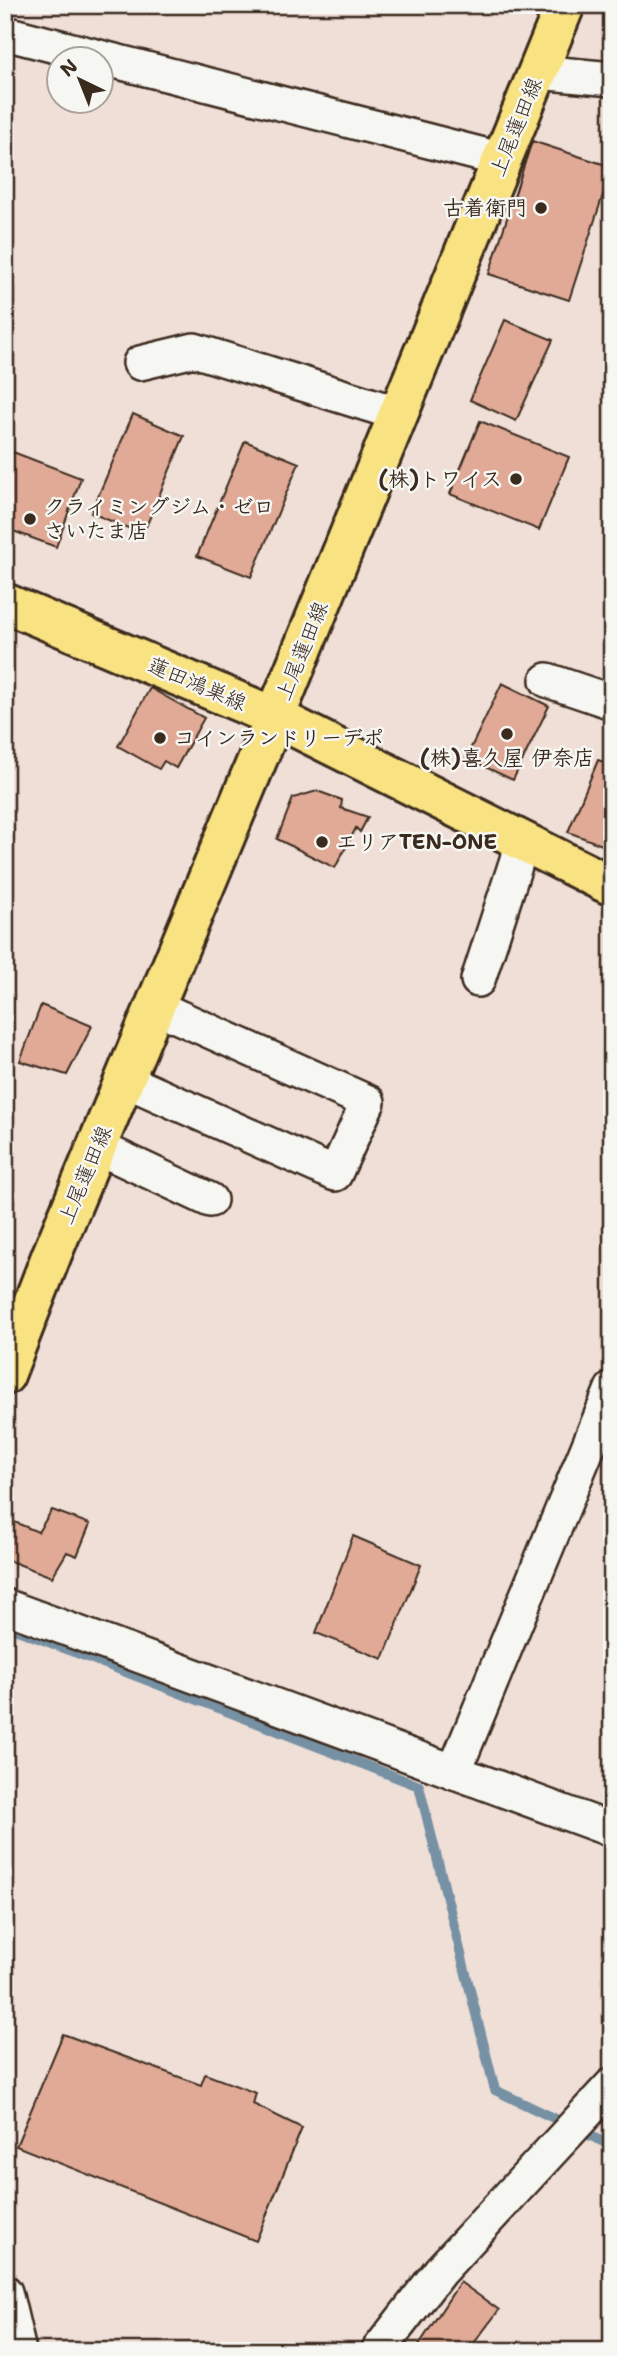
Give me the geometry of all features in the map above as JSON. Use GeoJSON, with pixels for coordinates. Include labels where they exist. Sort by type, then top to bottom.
{"type":"FeatureCollection","features":[{"type":"Feature","properties":{"kind":"main road","name":"上尾蓮田線"},"geometry":{"type":"LineString","coordinates":[[5,1375],[52,1254],[156,1007],[565,5]]}},
{"type":"Feature","properties":{"kind":"main road","name":"蓮田鴻巣線"},"geometry":{"type":"LineString","coordinates":[[5,603],[275,717],[612,886]]}},
{"type":"Feature","properties":{"kind":"street"},"geometry":{"type":"LineString","coordinates":[[5,33],[503,160]]}},
{"type":"Feature","properties":{"kind":"street"},"geometry":{"type":"LineString","coordinates":[[538,72],[612,79]]}},
{"type":"Feature","properties":{"kind":"street"},"geometry":{"type":"LineString","coordinates":[[140,363],[194,350],[399,414]]}},
{"type":"Feature","properties":{"kind":"street"},"geometry":{"type":"LineString","coordinates":[[547,680],[612,702]]}},
{"type":"Feature","properties":{"kind":"street"},"geometry":{"type":"LineString","coordinates":[[478,981],[523,841]]}},
{"type":"Feature","properties":{"kind":"street"},"geometry":{"type":"LineString","coordinates":[[125,1080],[335,1174],[368,1102],[156,1007]]}},
{"type":"Feature","properties":{"kind":"street"},"geometry":{"type":"LineString","coordinates":[[97,1147],[210,1200]]}},
{"type":"Feature","properties":{"kind":"street"},"geometry":{"type":"LineString","coordinates":[[454,1772],[612,1389]]}},
{"type":"Feature","properties":{"kind":"street"},"geometry":{"type":"LineString","coordinates":[[5,1606],[612,1830]]}},
{"type":"Feature","properties":{"kind":"street"},"geometry":{"type":"LineString","coordinates":[[378,2351],[440,2271],[612,2085]]}},
{"type":"Feature","properties":{"kind":"street"},"geometry":{"type":"LineString","coordinates":[[5,2292],[19,2351]]}},
{"type":"Feature","properties":{"kind":"building"},"geometry":{"type":"Polygon","coordinates":[[[532,141],[612,167],[569,300],[489,274],[532,141]]]}},
{"type":"Feature","properties":{"kind":"building"},"geometry":{"type":"Polygon","coordinates":[[[505,320],[553,340],[516,421],[470,400],[505,320]]]}},
{"type":"Feature","properties":{"kind":"building"},"geometry":{"type":"Polygon","coordinates":[[[133,414],[184,436],[143,534],[91,513],[133,414]]]}},
{"type":"Feature","properties":{"kind":"building"},"geometry":{"type":"Polygon","coordinates":[[[480,421],[569,457],[539,530],[450,494],[480,421]]]}},
{"type":"Feature","properties":{"kind":"building"},"geometry":{"type":"Polygon","coordinates":[[[245,441],[299,463],[251,577],[197,556],[245,441]]]}},
{"type":"Feature","properties":{"kind":"building"},"geometry":{"type":"Polygon","coordinates":[[[5,449],[81,478],[56,547],[5,528],[5,449]]]}},
{"type":"Feature","properties":{"kind":"building"},"geometry":{"type":"Polygon","coordinates":[[[502,683],[549,706],[513,780],[466,758],[502,683]]]}},
{"type":"Feature","properties":{"kind":"building"},"geometry":{"type":"Polygon","coordinates":[[[150,688],[204,718],[176,768],[164,761],[159,769],[118,746],[150,688]]]}},
{"type":"Feature","properties":{"kind":"building"},"geometry":{"type":"Polygon","coordinates":[[[598,760],[612,765],[610,848],[568,832],[598,760]]]}},
{"type":"Feature","properties":{"kind":"building"},"geometry":{"type":"Polygon","coordinates":[[[317,791],[342,800],[341,808],[368,817],[360,832],[356,828],[335,868],[277,839],[293,798],[317,791]]]}},
{"type":"Feature","properties":{"kind":"building"},"geometry":{"type":"Polygon","coordinates":[[[41,1005],[92,1026],[67,1075],[20,1061],[41,1005]]]}},
{"type":"Feature","properties":{"kind":"building"},"geometry":{"type":"Polygon","coordinates":[[[52,1510],[90,1524],[77,1556],[67,1552],[52,1577],[5,1559],[5,1518],[38,1532],[52,1510]]]}},
{"type":"Feature","properties":{"kind":"building"},"geometry":{"type":"Polygon","coordinates":[[[353,1536],[421,1565],[383,1659],[316,1633],[353,1536]]]}},
{"type":"Feature","properties":{"kind":"building"},"geometry":{"type":"Polygon","coordinates":[[[63,2034],[201,2085],[205,2074],[256,2093],[253,2104],[302,2128],[256,2241],[16,2146],[63,2034]]]}},
{"type":"Feature","properties":{"kind":"building"},"geometry":{"type":"Polygon","coordinates":[[[460,2282],[499,2310],[468,2351],[415,2351],[460,2282]]]}},
{"type":"Feature","properties":{"kind":"waterway"},"geometry":{"type":"LineString","coordinates":[[5,1625],[419,1786],[495,2090],[612,2146]]}},
{"type":"Feature","properties":{"kind":"place","name":"古着衛門"},"geometry":{"type":"Point","coordinates":[541,208]}},
{"type":"Feature","properties":{"kind":"place","name":"(株)トワイス"},"geometry":{"type":"Point","coordinates":[516,479]}},
{"type":"Feature","properties":{"kind":"place","name":"クライミングジム・ゼロ さいたま店"},"geometry":{"type":"Point","coordinates":[30,519]}},
{"type":"Feature","properties":{"kind":"place","name":"(株)喜久屋 伊奈店"},"geometry":{"type":"Point","coordinates":[507,734]}},
{"type":"Feature","properties":{"kind":"place","name":"コインランドリーデポ"},"geometry":{"type":"Point","coordinates":[160,738]}},
{"type":"Feature","properties":{"kind":"place","name":"エリアTEN-ONE"},"geometry":{"type":"Point","coordinates":[322,842]}}]}
